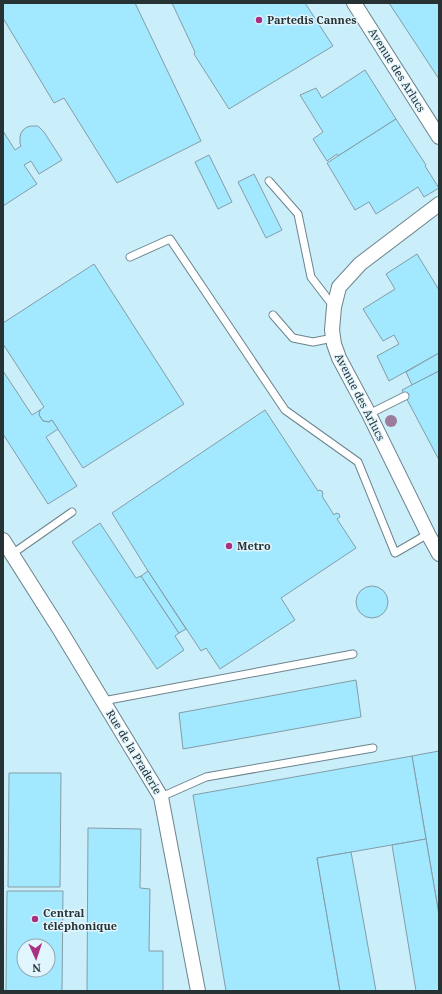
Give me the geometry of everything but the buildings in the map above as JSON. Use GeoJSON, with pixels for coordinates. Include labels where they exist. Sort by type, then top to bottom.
{"type":"FeatureCollection","features":[{"type":"Feature","properties":{"kind":"street","name":"Avenue des Arlucs"},"geometry":{"type":"LineString","coordinates":[[354,3],[439,137]]}},
{"type":"Feature","properties":{"kind":"street","name":"Avenue des Arlucs"},"geometry":{"type":"LineString","coordinates":[[439,204],[360,264],[339,287],[334,307],[332,330],[334,344],[339,358],[369,414],[439,554]]}},
{"type":"Feature","properties":{"kind":"street","name":"Rue de la Praderie"},"geometry":{"type":"LineString","coordinates":[[3,540],[60,630],[161,797],[198,991]]}},
{"type":"Feature","properties":{"kind":"lane"},"geometry":{"type":"LineString","coordinates":[[269,181],[298,214],[312,277],[334,307]]}},
{"type":"Feature","properties":{"kind":"lane"},"geometry":{"type":"LineString","coordinates":[[130,257],[170,239],[285,410],[358,462],[394,553],[428,534]]}},
{"type":"Feature","properties":{"kind":"lane"},"geometry":{"type":"LineString","coordinates":[[273,315],[293,338],[313,342],[333,338]]}},
{"type":"Feature","properties":{"kind":"lane"},"geometry":{"type":"LineString","coordinates":[[369,414],[405,396]]}},
{"type":"Feature","properties":{"kind":"lane"},"geometry":{"type":"LineString","coordinates":[[12,554],[72,512]]}},
{"type":"Feature","properties":{"kind":"lane"},"geometry":{"type":"LineString","coordinates":[[103,702],[353,654]]}},
{"type":"Feature","properties":{"kind":"lane"},"geometry":{"type":"LineString","coordinates":[[161,797],[206,777],[373,748]]}},
{"type":"Feature","properties":{"kind":"shaded area"},"geometry":{"type":"Polygon","coordinates":[[[3,3],[439,3],[439,991],[3,991],[3,3]]]}},
{"type":"Feature","properties":{"kind":"place","name":"Partedis Cannes"},"geometry":{"type":"Point","coordinates":[259,20]}},
{"type":"Feature","properties":{"kind":"place","name":"Metro"},"geometry":{"type":"Point","coordinates":[229,546]}},
{"type":"Feature","properties":{"kind":"place","name":"Central téléphonique"},"geometry":{"type":"Point","coordinates":[35,919]}}]}
